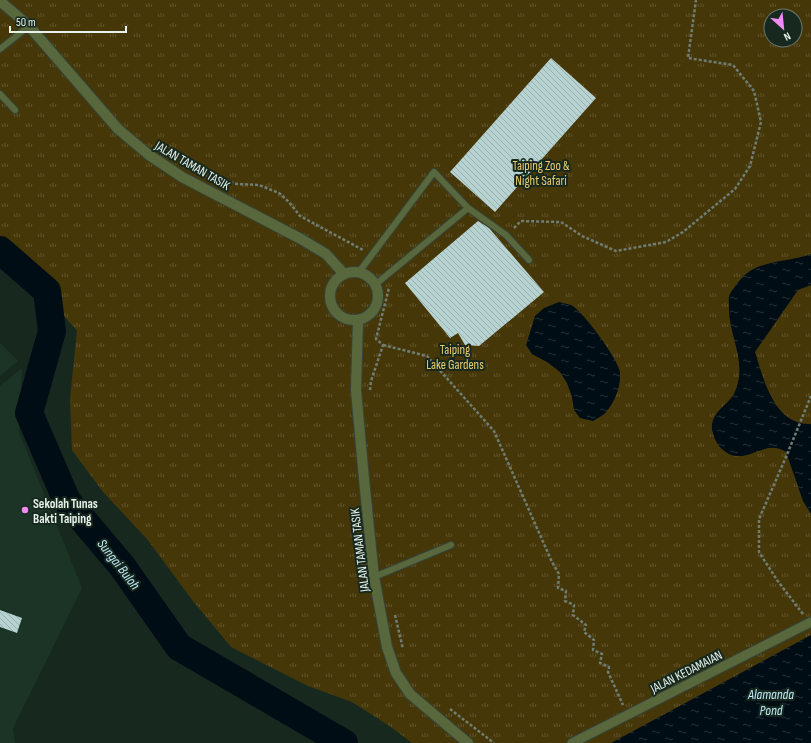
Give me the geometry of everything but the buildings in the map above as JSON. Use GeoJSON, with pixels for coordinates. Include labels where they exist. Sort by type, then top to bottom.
{"type":"FeatureCollection","features":[{"type":"Feature","properties":{"kind":"street","name":"JALAN TAMAN TASIK"},"geometry":{"type":"LineString","coordinates":[[0,1],[30,26],[118,129],[149,155],[182,177],[301,239],[326,254],[344,274]]}},
{"type":"Feature","properties":{"kind":"street"},"geometry":{"type":"LineString","coordinates":[[352,272],[366,274],[376,284],[378,292],[376,307],[366,318],[358,321],[350,321],[336,314],[332,307],[330,291],[333,284],[344,274],[352,272]]}},
{"type":"Feature","properties":{"kind":"street","name":"JALAN TAMAN TASIK"},"geometry":{"type":"LineString","coordinates":[[358,321],[356,390],[374,577],[387,647],[396,673],[410,694],[468,743]]}},
{"type":"Feature","properties":{"kind":"street","name":"JALAN KEDAMAIAN"},"geometry":{"type":"LineString","coordinates":[[572,743],[810,622]]}},
{"type":"Feature","properties":{"kind":"lane"},"geometry":{"type":"LineString","coordinates":[[0,49],[30,26]]}},
{"type":"Feature","properties":{"kind":"lane"},"geometry":{"type":"LineString","coordinates":[[0,94],[15,110]]}},
{"type":"Feature","properties":{"kind":"lane"},"geometry":{"type":"LineString","coordinates":[[359,272],[370,255],[434,172],[468,208],[506,235],[529,260]]}},
{"type":"Feature","properties":{"kind":"lane"},"geometry":{"type":"LineString","coordinates":[[376,284],[468,208]]}},
{"type":"Feature","properties":{"kind":"lane"},"geometry":{"type":"LineString","coordinates":[[374,577],[451,545]]}},
{"type":"Feature","properties":{"kind":"path"},"geometry":{"type":"LineString","coordinates":[[513,229],[521,221],[561,222],[582,236],[616,251],[666,242],[683,232],[735,189],[750,166],[761,122],[754,91],[733,65],[688,58],[696,0]]}},
{"type":"Feature","properties":{"kind":"path"},"geometry":{"type":"LineString","coordinates":[[206,174],[237,184],[259,185],[279,193],[289,202],[300,216],[357,246],[370,255]]}},
{"type":"Feature","properties":{"kind":"path"},"geometry":{"type":"LineString","coordinates":[[388,274],[390,284],[376,339],[383,345],[426,356],[494,431],[552,562],[559,574],[558,588],[566,591],[565,601],[574,605],[573,615],[586,625],[584,632],[594,640],[593,650],[602,654],[600,664],[609,667],[608,672],[627,715]]}},
{"type":"Feature","properties":{"kind":"path"},"geometry":{"type":"LineString","coordinates":[[370,394],[371,381],[383,345]]}},
{"type":"Feature","properties":{"kind":"path"},"geometry":{"type":"LineString","coordinates":[[810,622],[777,580],[759,552],[758,519],[811,396]]}},
{"type":"Feature","properties":{"kind":"path"},"geometry":{"type":"LineString","coordinates":[[394,608],[403,653]]}},
{"type":"Feature","properties":{"kind":"path"},"geometry":{"type":"LineString","coordinates":[[444,705],[494,743]]}},
{"type":"Feature","properties":{"kind":"shaded area"},"geometry":{"type":"Polygon","coordinates":[[[0,343],[18,361],[0,376],[0,343]]]}},
{"type":"Feature","properties":{"kind":"shaded area","name":"Sekolah Tunas Bakti Taiping"},"geometry":{"type":"Polygon","coordinates":[[[22,368],[19,432],[82,588],[13,728],[15,743],[0,743],[0,386],[22,368]]]}},
{"type":"Feature","properties":{"kind":"green space","name":"Taiping Lake Gardens"},"geometry":{"type":"Polygon","coordinates":[[[0,0],[811,0],[811,743],[412,743],[391,727],[352,702],[308,686],[231,647],[193,601],[147,539],[103,492],[72,450],[70,399],[77,331],[0,241],[0,0]]]}},
{"type":"Feature","properties":{"kind":"water"},"geometry":{"type":"Polygon","coordinates":[[[811,254],[811,285],[798,290],[755,352],[762,375],[772,399],[779,409],[788,417],[798,422],[811,424],[811,514],[803,501],[786,452],[777,448],[769,448],[744,456],[736,456],[728,453],[716,442],[712,424],[716,415],[732,397],[737,387],[739,377],[739,359],[729,315],[730,294],[741,279],[756,268],[774,262],[811,254]]]}},
{"type":"Feature","properties":{"kind":"water"},"geometry":{"type":"Polygon","coordinates":[[[559,302],[571,305],[591,325],[607,347],[620,372],[617,394],[612,404],[602,416],[593,421],[580,418],[574,410],[572,397],[567,383],[560,372],[547,362],[532,354],[526,345],[535,316],[544,308],[559,302]]]}},
{"type":"Feature","properties":{"kind":"water","name":"Alamanda Pond"},"geometry":{"type":"Polygon","coordinates":[[[811,635],[811,743],[611,743],[811,635]]]}},
{"type":"Feature","properties":{"kind":"waterway","name":"Sungai Buloh"},"geometry":{"type":"LineString","coordinates":[[0,250],[47,291],[52,331],[29,413],[67,501],[122,566],[179,647],[344,743]]}},
{"type":"Feature","properties":{"kind":"place","name":"Sekolah Tunas Bakti Taiping"},"geometry":{"type":"Point","coordinates":[25,510]}},
{"type":"Feature","properties":{"kind":"park label","name":"Taiping Zoo & Night Safari"},"geometry":{"type":"Point","coordinates":[541,172]}}]}
